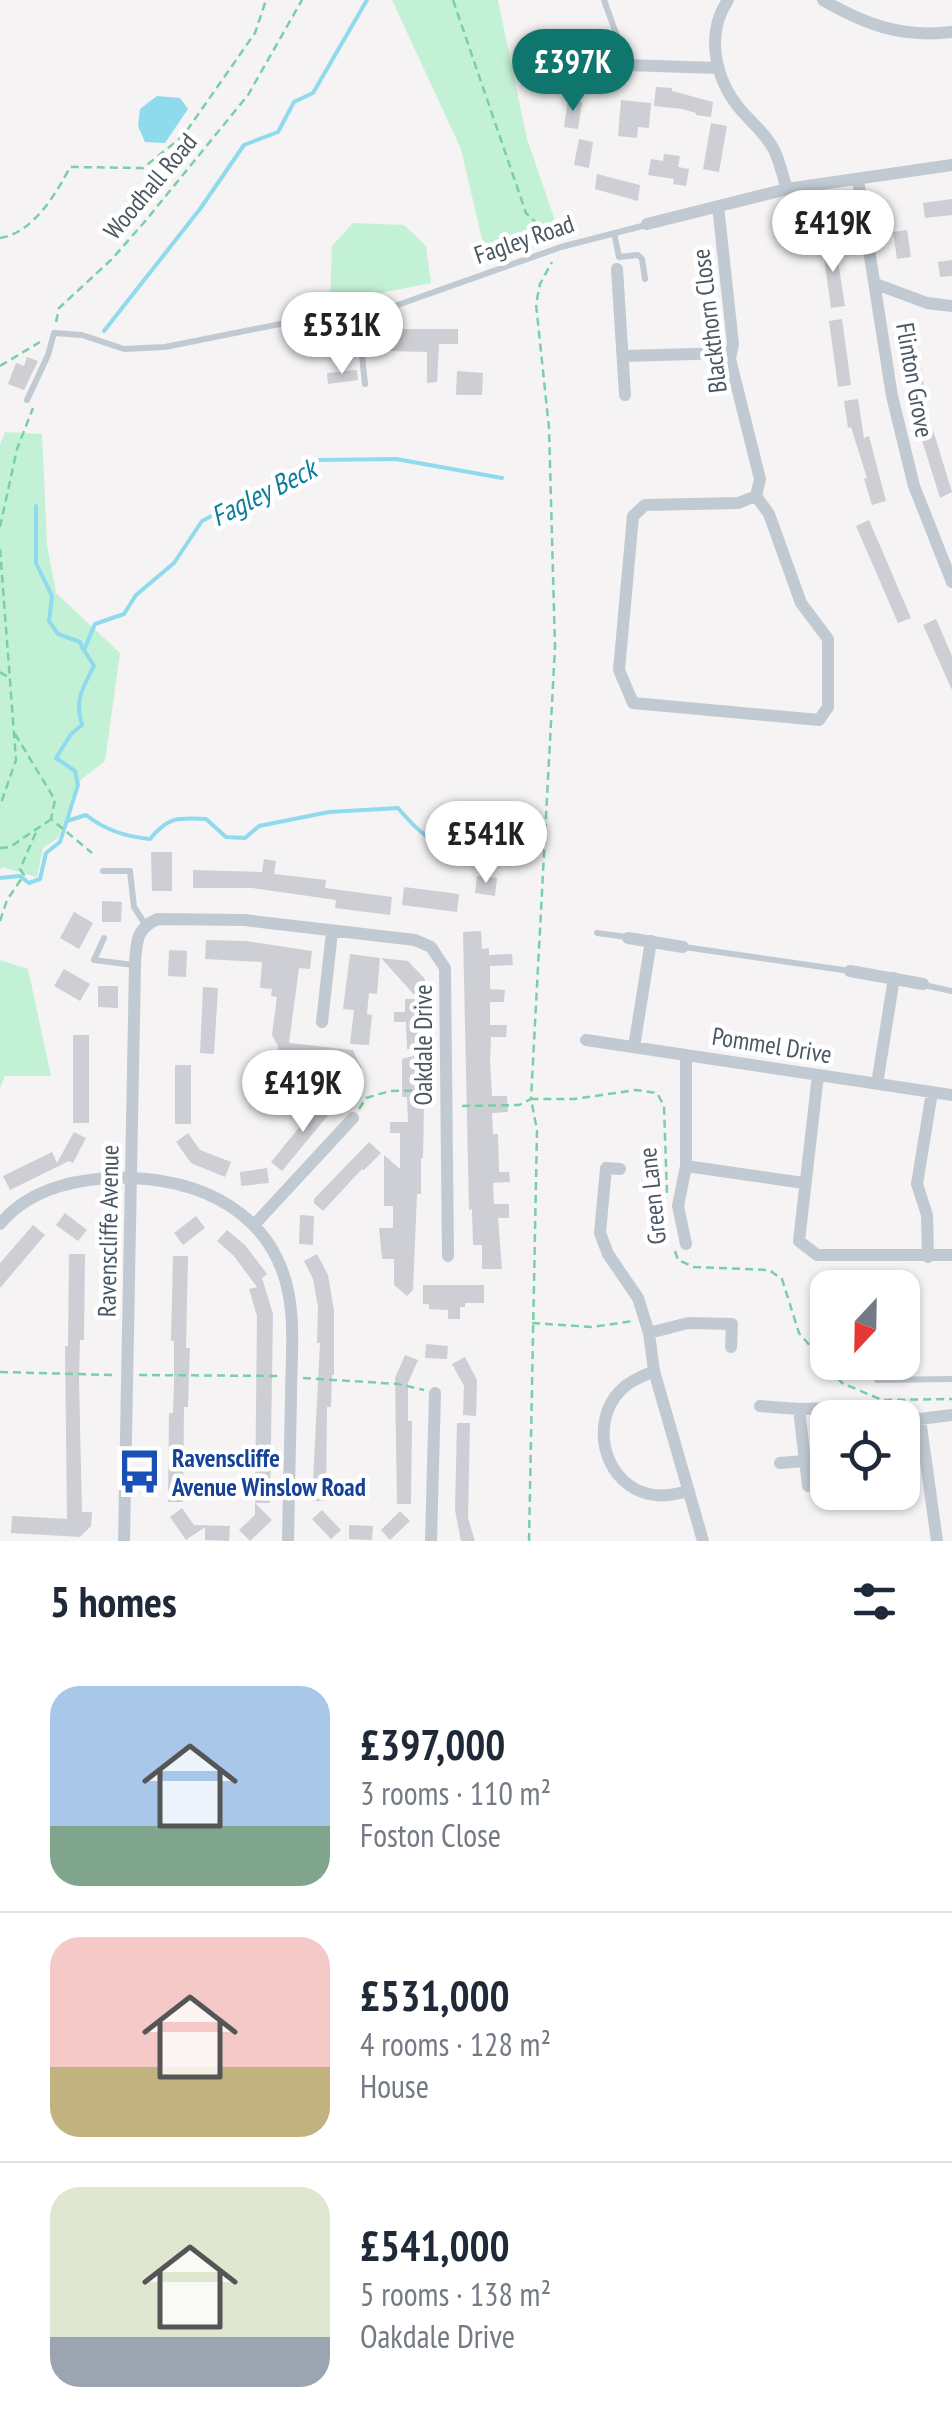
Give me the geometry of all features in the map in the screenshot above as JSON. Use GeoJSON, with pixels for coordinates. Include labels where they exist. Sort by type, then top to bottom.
{"type":"FeatureCollection","features":[{"type":"Feature","properties":{"kind":"street"},"geometry":{"type":"LineString","coordinates":[[728,0],[715,38],[717,68],[736,105],[774,149],[786,189]]}},
{"type":"Feature","properties":{"kind":"street"},"geometry":{"type":"LineString","coordinates":[[823,0],[878,28],[926,35],[952,32]]}},
{"type":"Feature","properties":{"kind":"street"},"geometry":{"type":"LineString","coordinates":[[608,80],[627,65],[717,68]]}},
{"type":"Feature","properties":{"kind":"street","name":"Fagley Road"},"geometry":{"type":"LineString","coordinates":[[647,224],[786,189],[952,165]]}},
{"type":"Feature","properties":{"kind":"street","name":"Flinton Grove"},"geometry":{"type":"LineString","coordinates":[[858,180],[892,396],[914,486],[945,547],[952,582]]}},
{"type":"Feature","properties":{"kind":"street","name":"Blackthorn Close"},"geometry":{"type":"LineString","coordinates":[[718,206],[732,352],[760,479],[756,496]]}},
{"type":"Feature","properties":{"kind":"street"},"geometry":{"type":"LineString","coordinates":[[617,269],[625,395]]}},
{"type":"Feature","properties":{"kind":"street"},"geometry":{"type":"LineString","coordinates":[[876,284],[926,303],[952,306]]}},
{"type":"Feature","properties":{"kind":"street"},"geometry":{"type":"LineString","coordinates":[[623,356],[732,352]]}},
{"type":"Feature","properties":{"kind":"street"},"geometry":{"type":"LineString","coordinates":[[756,496],[769,514],[802,602],[828,639],[828,708],[819,720],[632,704],[618,670],[632,516],[645,505],[738,504],[756,496]]}},
{"type":"Feature","properties":{"kind":"street","name":"Oakdale Drive"},"geometry":{"type":"LineString","coordinates":[[146,925],[158,919],[244,920],[415,940],[430,947],[442,960],[451,1106],[448,1256]]}},
{"type":"Feature","properties":{"kind":"street","name":"Ravenscliffe Avenue"},"geometry":{"type":"LineString","coordinates":[[124,1541],[135,965],[136,942],[146,925]]}},
{"type":"Feature","properties":{"kind":"street"},"geometry":{"type":"LineString","coordinates":[[322,1022],[332,932]]}},
{"type":"Feature","properties":{"kind":"street"},"geometry":{"type":"LineString","coordinates":[[628,938],[683,947]]}},
{"type":"Feature","properties":{"kind":"street"},"geometry":{"type":"LineString","coordinates":[[634,1047],[651,940]]}},
{"type":"Feature","properties":{"kind":"street"},"geometry":{"type":"LineString","coordinates":[[850,971],[922,984]]}},
{"type":"Feature","properties":{"kind":"street"},"geometry":{"type":"LineString","coordinates":[[876,1084],[894,978]]}},
{"type":"Feature","properties":{"kind":"street","name":"Pommel Drive"},"geometry":{"type":"LineString","coordinates":[[586,1040],[952,1095]]}},
{"type":"Feature","properties":{"kind":"street"},"geometry":{"type":"LineString","coordinates":[[686,1055],[686,1166],[678,1206],[686,1244]]}},
{"type":"Feature","properties":{"kind":"street"},"geometry":{"type":"LineString","coordinates":[[818,1075],[799,1241],[817,1255],[952,1255]]}},
{"type":"Feature","properties":{"kind":"street"},"geometry":{"type":"LineString","coordinates":[[928,1257],[927,1215],[917,1184],[932,1092]]}},
{"type":"Feature","properties":{"kind":"street"},"geometry":{"type":"LineString","coordinates":[[254,1225],[354,1118]]}},
{"type":"Feature","properties":{"kind":"street"},"geometry":{"type":"LineString","coordinates":[[686,1166],[804,1184]]}},
{"type":"Feature","properties":{"kind":"street"},"geometry":{"type":"LineString","coordinates":[[620,1170],[606,1168],[600,1232],[608,1254],[638,1298],[654,1372],[703,1541]]}},
{"type":"Feature","properties":{"kind":"street"},"geometry":{"type":"LineString","coordinates":[[0,1224],[8,1214],[44,1192],[86,1180],[132,1178],[204,1191],[242,1213],[254,1225],[283,1270],[292,1311],[288,1541]]}},
{"type":"Feature","properties":{"kind":"street"},"geometry":{"type":"LineString","coordinates":[[647,1326],[732,1324],[730,1347]]}},
{"type":"Feature","properties":{"kind":"street"},"geometry":{"type":"LineString","coordinates":[[654,1372],[632,1381],[617,1394],[607,1411],[604,1447],[620,1477],[630,1486],[657,1496],[689,1491]]}},
{"type":"Feature","properties":{"kind":"street"},"geometry":{"type":"LineString","coordinates":[[431,1541],[435,1394]]}},
{"type":"Feature","properties":{"kind":"street"},"geometry":{"type":"LineString","coordinates":[[760,1406],[810,1409]]}},
{"type":"Feature","properties":{"kind":"street"},"geometry":{"type":"LineString","coordinates":[[799,1409],[808,1486]]}},
{"type":"Feature","properties":{"kind":"street"},"geometry":{"type":"LineString","coordinates":[[952,1415],[920,1420],[937,1540],[952,1537]]}},
{"type":"Feature","properties":{"kind":"street"},"geometry":{"type":"LineString","coordinates":[[780,1463],[805,1461]]}},
{"type":"Feature","properties":{"kind":"lane"},"geometry":{"type":"LineString","coordinates":[[604,0],[627,65]]}},
{"type":"Feature","properties":{"kind":"lane","name":"Fagley Road"},"geometry":{"type":"LineString","coordinates":[[54,333],[82,335],[124,348],[165,347],[324,315],[385,308],[561,247],[647,224]]}},
{"type":"Feature","properties":{"kind":"lane"},"geometry":{"type":"LineString","coordinates":[[614,233],[618,257],[642,259],[645,279]]}},
{"type":"Feature","properties":{"kind":"lane"},"geometry":{"type":"LineString","coordinates":[[364,384],[362,356],[385,308]]}},
{"type":"Feature","properties":{"kind":"lane"},"geometry":{"type":"LineString","coordinates":[[27,400],[48,356],[54,333]]}},
{"type":"Feature","properties":{"kind":"lane"},"geometry":{"type":"LineString","coordinates":[[103,871],[130,871],[134,907],[146,925]]}},
{"type":"Feature","properties":{"kind":"lane"},"geometry":{"type":"LineString","coordinates":[[597,933],[628,938]]}},
{"type":"Feature","properties":{"kind":"lane"},"geometry":{"type":"LineString","coordinates":[[104,938],[94,960],[135,965]]}},
{"type":"Feature","properties":{"kind":"lane"},"geometry":{"type":"LineString","coordinates":[[683,947],[850,971]]}},
{"type":"Feature","properties":{"kind":"lane"},"geometry":{"type":"LineString","coordinates":[[922,984],[952,991]]}},
{"type":"Feature","properties":{"kind":"lane"},"geometry":{"type":"LineString","coordinates":[[920,1379],[952,1379]]}},
{"type":"Feature","properties":{"kind":"path"},"geometry":{"type":"LineString","coordinates":[[0,238],[8,237],[43,210],[70,167],[143,168],[183,136],[255,33],[266,0]]}},
{"type":"Feature","properties":{"kind":"path","name":"Woodhall Road"},"geometry":{"type":"LineString","coordinates":[[0,366],[54,333],[59,308],[147,220],[248,95],[302,0]]}},
{"type":"Feature","properties":{"kind":"path"},"geometry":{"type":"LineString","coordinates":[[453,0],[526,214],[561,247],[540,284],[536,304],[549,428],[555,647],[531,1099],[537,1130],[529,1541]]}},
{"type":"Feature","properties":{"kind":"path"},"geometry":{"type":"LineString","coordinates":[[0,527],[17,449],[38,394]]}},
{"type":"Feature","properties":{"kind":"path"},"geometry":{"type":"LineString","coordinates":[[0,548],[16,760],[0,806]]}},
{"type":"Feature","properties":{"kind":"path"},"geometry":{"type":"LineString","coordinates":[[0,672],[11,680]]}},
{"type":"Feature","properties":{"kind":"path"},"geometry":{"type":"LineString","coordinates":[[0,848],[10,846],[51,820],[55,800],[14,732]]}},
{"type":"Feature","properties":{"kind":"path"},"geometry":{"type":"LineString","coordinates":[[51,820],[92,853]]}},
{"type":"Feature","properties":{"kind":"path"},"geometry":{"type":"LineString","coordinates":[[0,920],[7,900],[24,875],[20,869],[36,830]]}},
{"type":"Feature","properties":{"kind":"path"},"geometry":{"type":"LineString","coordinates":[[354,1118],[366,1098],[390,1091],[438,1090],[451,1106],[519,1105],[531,1099]]}},
{"type":"Feature","properties":{"kind":"path","name":"Green Lane"},"geometry":{"type":"LineString","coordinates":[[531,1099],[574,1100],[636,1090],[658,1092],[664,1106],[668,1204]]}},
{"type":"Feature","properties":{"kind":"path","name":"Green Lane"},"geometry":{"type":"LineString","coordinates":[[670,1240],[678,1260],[694,1267],[769,1270],[782,1279],[799,1333],[842,1383],[882,1400],[952,1399]]}},
{"type":"Feature","properties":{"kind":"path"},"geometry":{"type":"LineString","coordinates":[[532,1323],[647,1326]]}},
{"type":"Feature","properties":{"kind":"path"},"geometry":{"type":"LineString","coordinates":[[0,1372],[117,1375]]}},
{"type":"Feature","properties":{"kind":"green space"},"geometry":{"type":"Polygon","coordinates":[[[392,0],[498,0],[527,139],[561,238],[488,265],[461,149],[392,0]]]}},
{"type":"Feature","properties":{"kind":"green space"},"geometry":{"type":"Polygon","coordinates":[[[353,223],[404,225],[426,246],[431,283],[330,303],[332,246],[353,223]]]}},
{"type":"Feature","properties":{"kind":"green space"},"geometry":{"type":"Polygon","coordinates":[[[5,432],[42,434],[47,545],[56,593],[120,653],[105,761],[78,782],[58,838],[43,848],[37,877],[2,867],[0,870],[0,445],[5,432]]]}},
{"type":"Feature","properties":{"kind":"green space"},"geometry":{"type":"Polygon","coordinates":[[[0,960],[28,969],[51,1076],[5,1076],[0,1088],[0,960]]]}},
{"type":"Feature","properties":{"kind":"water"},"geometry":{"type":"Polygon","coordinates":[[[157,96],[180,98],[188,109],[165,143],[145,142],[138,126],[140,109],[157,96]]]}},
{"type":"Feature","properties":{"kind":"building"},"geometry":{"type":"Polygon","coordinates":[[[656,87],[672,88],[713,102],[711,117],[654,106],[656,87]]]}},
{"type":"Feature","properties":{"kind":"building"},"geometry":{"type":"Polygon","coordinates":[[[568,100],[582,102],[578,129],[564,127],[568,100]]]}},
{"type":"Feature","properties":{"kind":"building"},"geometry":{"type":"Polygon","coordinates":[[[621,100],[651,103],[649,128],[638,127],[637,138],[618,136],[621,100]]]}},
{"type":"Feature","properties":{"kind":"building"},"geometry":{"type":"Polygon","coordinates":[[[711,123],[727,126],[719,172],[703,169],[711,123]]]}},
{"type":"Feature","properties":{"kind":"building"},"geometry":{"type":"Polygon","coordinates":[[[579,139],[593,142],[589,168],[574,165],[579,139]]]}},
{"type":"Feature","properties":{"kind":"building"},"geometry":{"type":"Polygon","coordinates":[[[664,154],[680,156],[678,167],[689,169],[686,186],[673,184],[674,179],[648,175],[651,159],[663,161],[664,154]]]}},
{"type":"Feature","properties":{"kind":"building"},"geometry":{"type":"Polygon","coordinates":[[[597,174],[640,185],[638,201],[595,189],[597,174]]]}},
{"type":"Feature","properties":{"kind":"building"},"geometry":{"type":"Polygon","coordinates":[[[952,199],[952,215],[925,218],[923,203],[952,199]]]}},
{"type":"Feature","properties":{"kind":"building"},"geometry":{"type":"Polygon","coordinates":[[[816,214],[818,228],[791,232],[789,218],[816,214]]]}},
{"type":"Feature","properties":{"kind":"building"},"geometry":{"type":"Polygon","coordinates":[[[907,230],[911,257],[897,259],[893,232],[907,230]]]}},
{"type":"Feature","properties":{"kind":"building"},"geometry":{"type":"Polygon","coordinates":[[[835,242],[845,306],[831,308],[822,243],[835,242]]]}},
{"type":"Feature","properties":{"kind":"building"},"geometry":{"type":"Polygon","coordinates":[[[952,260],[952,276],[940,277],[938,262],[952,260]]]}},
{"type":"Feature","properties":{"kind":"building"},"geometry":{"type":"Polygon","coordinates":[[[842,319],[851,385],[838,387],[829,321],[842,319]]]}},
{"type":"Feature","properties":{"kind":"building"},"geometry":{"type":"Polygon","coordinates":[[[389,329],[458,329],[458,344],[439,344],[437,382],[427,383],[427,352],[389,351],[389,329]]]}},
{"type":"Feature","properties":{"kind":"building"},"geometry":{"type":"Polygon","coordinates":[[[917,344],[928,408],[915,410],[903,346],[917,344]]]}},
{"type":"Feature","properties":{"kind":"building"},"geometry":{"type":"Polygon","coordinates":[[[27,357],[38,361],[24,390],[8,384],[16,363],[24,366],[27,357]]]}},
{"type":"Feature","properties":{"kind":"building"},"geometry":{"type":"Polygon","coordinates":[[[357,370],[358,380],[328,384],[327,373],[357,370]]]}},
{"type":"Feature","properties":{"kind":"building"},"geometry":{"type":"Polygon","coordinates":[[[457,371],[483,373],[482,395],[456,395],[457,371]]]}},
{"type":"Feature","properties":{"kind":"building"},"geometry":{"type":"Polygon","coordinates":[[[858,399],[864,438],[869,436],[886,501],[872,505],[864,479],[867,478],[851,427],[848,428],[844,401],[858,399]]]}},
{"type":"Feature","properties":{"kind":"building"},"geometry":{"type":"Polygon","coordinates":[[[933,430],[952,492],[940,498],[920,434],[933,430]]]}},
{"type":"Feature","properties":{"kind":"building"},"geometry":{"type":"Polygon","coordinates":[[[869,520],[911,618],[898,623],[856,526],[869,520]]]}},
{"type":"Feature","properties":{"kind":"building"},"geometry":{"type":"Polygon","coordinates":[[[936,619],[952,656],[952,690],[923,625],[936,619]]]}},
{"type":"Feature","properties":{"kind":"building"},"geometry":{"type":"Polygon","coordinates":[[[151,852],[172,852],[172,891],[152,891],[151,852]]]}},
{"type":"Feature","properties":{"kind":"building"},"geometry":{"type":"Polygon","coordinates":[[[264,859],[276,861],[274,874],[326,880],[325,888],[392,897],[390,915],[335,908],[336,900],[252,888],[193,888],[193,870],[262,872],[264,859]]]}},
{"type":"Feature","properties":{"kind":"building"},"geometry":{"type":"Polygon","coordinates":[[[477,876],[497,878],[495,896],[475,893],[477,876]]]}},
{"type":"Feature","properties":{"kind":"building"},"geometry":{"type":"Polygon","coordinates":[[[404,887],[459,894],[457,912],[402,905],[404,887]]]}},
{"type":"Feature","properties":{"kind":"building"},"geometry":{"type":"Polygon","coordinates":[[[102,901],[122,902],[121,922],[102,922],[102,901]]]}},
{"type":"Feature","properties":{"kind":"building"},"geometry":{"type":"Polygon","coordinates":[[[74,912],[93,923],[79,949],[60,938],[74,912]]]}},
{"type":"Feature","properties":{"kind":"building"},"geometry":{"type":"Polygon","coordinates":[[[481,931],[482,949],[489,948],[489,955],[512,954],[513,965],[490,966],[490,989],[505,990],[504,1002],[490,1002],[490,1025],[507,1025],[506,1037],[491,1037],[490,1062],[492,1096],[507,1096],[508,1112],[492,1113],[493,1134],[498,1134],[499,1172],[509,1172],[510,1182],[493,1183],[494,1204],[509,1204],[509,1218],[498,1218],[502,1269],[482,1269],[482,1245],[473,1245],[472,1209],[469,1210],[463,932],[481,931]]]}},
{"type":"Feature","properties":{"kind":"building"},"geometry":{"type":"Polygon","coordinates":[[[206,940],[246,941],[312,951],[310,969],[299,968],[289,1043],[353,1050],[362,1069],[345,1075],[305,1069],[305,1063],[277,1060],[278,1046],[272,1035],[277,997],[271,996],[272,989],[260,988],[262,962],[205,959],[206,940]]]}},
{"type":"Feature","properties":{"kind":"building"},"geometry":{"type":"Polygon","coordinates":[[[169,950],[187,951],[186,977],[168,976],[169,950]]]}},
{"type":"Feature","properties":{"kind":"building"},"geometry":{"type":"Polygon","coordinates":[[[350,954],[380,958],[377,994],[369,993],[369,1045],[350,1044],[354,1010],[343,1009],[350,954]]]}},
{"type":"Feature","properties":{"kind":"building"},"geometry":{"type":"Polygon","coordinates":[[[381,958],[408,961],[425,979],[425,1051],[407,1049],[406,1022],[394,1022],[394,1012],[405,1012],[405,999],[418,999],[381,958]]]}},
{"type":"Feature","properties":{"kind":"building"},"geometry":{"type":"Polygon","coordinates":[[[64,969],[90,984],[80,1001],[54,986],[64,969]]]}},
{"type":"Feature","properties":{"kind":"building"},"geometry":{"type":"Polygon","coordinates":[[[98,986],[118,986],[118,1008],[98,1007],[98,986]]]}},
{"type":"Feature","properties":{"kind":"building"},"geometry":{"type":"Polygon","coordinates":[[[203,987],[218,988],[214,1054],[200,1053],[203,987]]]}},
{"type":"Feature","properties":{"kind":"building"},"geometry":{"type":"Polygon","coordinates":[[[73,1035],[89,1035],[89,1123],[73,1123],[73,1035]]]}},
{"type":"Feature","properties":{"kind":"building"},"geometry":{"type":"Polygon","coordinates":[[[425,1053],[421,1194],[417,1194],[413,1290],[407,1296],[394,1285],[394,1259],[382,1259],[379,1228],[393,1228],[393,1206],[384,1206],[384,1155],[400,1169],[400,1133],[390,1133],[390,1122],[408,1122],[407,1097],[402,1097],[402,1059],[425,1053]]]}},
{"type":"Feature","properties":{"kind":"building"},"geometry":{"type":"Polygon","coordinates":[[[175,1065],[191,1065],[191,1124],[175,1124],[175,1065]]]}},
{"type":"Feature","properties":{"kind":"building"},"geometry":{"type":"Polygon","coordinates":[[[323,1098],[334,1108],[282,1171],[271,1162],[323,1098]]]}},
{"type":"Feature","properties":{"kind":"building"},"geometry":{"type":"Polygon","coordinates":[[[74,1132],[86,1138],[73,1163],[69,1161],[10,1190],[3,1176],[52,1152],[57,1163],[74,1132]]]}},
{"type":"Feature","properties":{"kind":"building"},"geometry":{"type":"Polygon","coordinates":[[[188,1133],[200,1150],[231,1162],[225,1177],[191,1163],[176,1142],[188,1133]]]}},
{"type":"Feature","properties":{"kind":"building"},"geometry":{"type":"Polygon","coordinates":[[[369,1142],[381,1153],[323,1211],[314,1199],[369,1142]]]}},
{"type":"Feature","properties":{"kind":"building"},"geometry":{"type":"Polygon","coordinates":[[[267,1168],[269,1183],[241,1186],[240,1172],[267,1168]]]}},
{"type":"Feature","properties":{"kind":"building"},"geometry":{"type":"Polygon","coordinates":[[[65,1213],[87,1230],[78,1241],[56,1225],[65,1213]]]}},
{"type":"Feature","properties":{"kind":"building"},"geometry":{"type":"Polygon","coordinates":[[[300,1215],[314,1216],[313,1245],[299,1244],[300,1215]]]}},
{"type":"Feature","properties":{"kind":"building"},"geometry":{"type":"Polygon","coordinates":[[[196,1216],[205,1228],[183,1245],[174,1233],[196,1216]]]}},
{"type":"Feature","properties":{"kind":"building"},"geometry":{"type":"Polygon","coordinates":[[[33,1225],[45,1235],[0,1288],[0,1263],[33,1225]]]}},
{"type":"Feature","properties":{"kind":"building"},"geometry":{"type":"Polygon","coordinates":[[[227,1230],[245,1245],[267,1274],[262,1278],[273,1314],[270,1503],[255,1503],[257,1316],[249,1289],[257,1287],[217,1241],[227,1230]]]}},
{"type":"Feature","properties":{"kind":"building"},"geometry":{"type":"Polygon","coordinates":[[[69,1254],[85,1254],[84,1340],[80,1340],[79,1380],[82,1512],[92,1512],[91,1526],[80,1537],[11,1533],[12,1516],[67,1519],[65,1346],[69,1254]]]}},
{"type":"Feature","properties":{"kind":"building"},"geometry":{"type":"Polygon","coordinates":[[[317,1254],[328,1275],[334,1311],[326,1501],[312,1501],[320,1343],[313,1279],[304,1261],[317,1254]]]}},
{"type":"Feature","properties":{"kind":"building"},"geometry":{"type":"Polygon","coordinates":[[[173,1256],[188,1256],[186,1348],[190,1348],[188,1407],[184,1407],[183,1502],[168,1502],[169,1413],[173,1413],[174,1382],[173,1256]]]}},
{"type":"Feature","properties":{"kind":"building"},"geometry":{"type":"Polygon","coordinates":[[[423,1285],[484,1285],[484,1303],[465,1303],[465,1307],[460,1307],[460,1319],[448,1319],[448,1310],[429,1309],[429,1304],[423,1304],[423,1285]]]}},
{"type":"Feature","properties":{"kind":"building"},"geometry":{"type":"Polygon","coordinates":[[[426,1344],[448,1346],[447,1359],[425,1358],[426,1344]]]}},
{"type":"Feature","properties":{"kind":"building"},"geometry":{"type":"Polygon","coordinates":[[[405,1355],[418,1360],[408,1383],[408,1421],[412,1421],[411,1504],[397,1504],[395,1378],[405,1355]]]}},
{"type":"Feature","properties":{"kind":"building"},"geometry":{"type":"Polygon","coordinates":[[[465,1357],[477,1380],[476,1416],[463,1415],[464,1386],[452,1364],[465,1357]]]}},
{"type":"Feature","properties":{"kind":"building"},"geometry":{"type":"Polygon","coordinates":[[[457,1423],[470,1423],[468,1518],[475,1541],[461,1541],[455,1510],[457,1423]]]}},
{"type":"Feature","properties":{"kind":"building"},"geometry":{"type":"Polygon","coordinates":[[[255,1503],[272,1520],[250,1541],[239,1530],[255,1515],[255,1503]]]}},
{"type":"Feature","properties":{"kind":"building"},"geometry":{"type":"Polygon","coordinates":[[[182,1508],[194,1525],[230,1526],[229,1541],[205,1540],[205,1527],[186,1540],[170,1517],[182,1508]]]}},
{"type":"Feature","properties":{"kind":"building"},"geometry":{"type":"Polygon","coordinates":[[[322,1510],[341,1530],[331,1539],[312,1519],[322,1510]]]}},
{"type":"Feature","properties":{"kind":"building"},"geometry":{"type":"Polygon","coordinates":[[[400,1511],[410,1521],[390,1540],[381,1530],[400,1511]]]}},
{"type":"Feature","properties":{"kind":"building"},"geometry":{"type":"Polygon","coordinates":[[[349,1525],[373,1526],[372,1540],[349,1539],[349,1525]]]}},
{"type":"Feature","properties":{"kind":"waterway","name":"Fagley Beck"},"geometry":{"type":"LineString","coordinates":[[104,331],[200,209],[244,145],[278,132],[294,102],[313,93],[367,0]]}},
{"type":"Feature","properties":{"kind":"waterway","name":"Fagley Beck"},"geometry":{"type":"LineString","coordinates":[[0,878],[20,876],[29,883],[40,879],[46,853],[60,842],[78,785],[75,771],[56,758],[71,734],[82,725],[79,701],[94,666],[84,650],[95,624],[124,614],[136,595],[174,563],[202,521],[318,460],[396,459],[502,478]]}},
{"type":"Feature","properties":{"kind":"waterway","name":"Fagley Beck"},"geometry":{"type":"LineString","coordinates":[[36,506],[36,563],[52,596],[49,621],[58,634],[80,642],[83,649]]}},
{"type":"Feature","properties":{"kind":"waterway","name":"Fagley Beck"},"geometry":{"type":"LineString","coordinates":[[67,821],[86,815],[116,832],[150,839],[175,820],[206,819],[226,837],[245,838],[259,826],[329,812],[398,808],[435,840],[484,842]]}},
{"type":"Feature","properties":{"kind":"place","name":"Ravenscliffe Avenue Winslow Road"},"geometry":{"type":"Point","coordinates":[139,1472]}}]}
